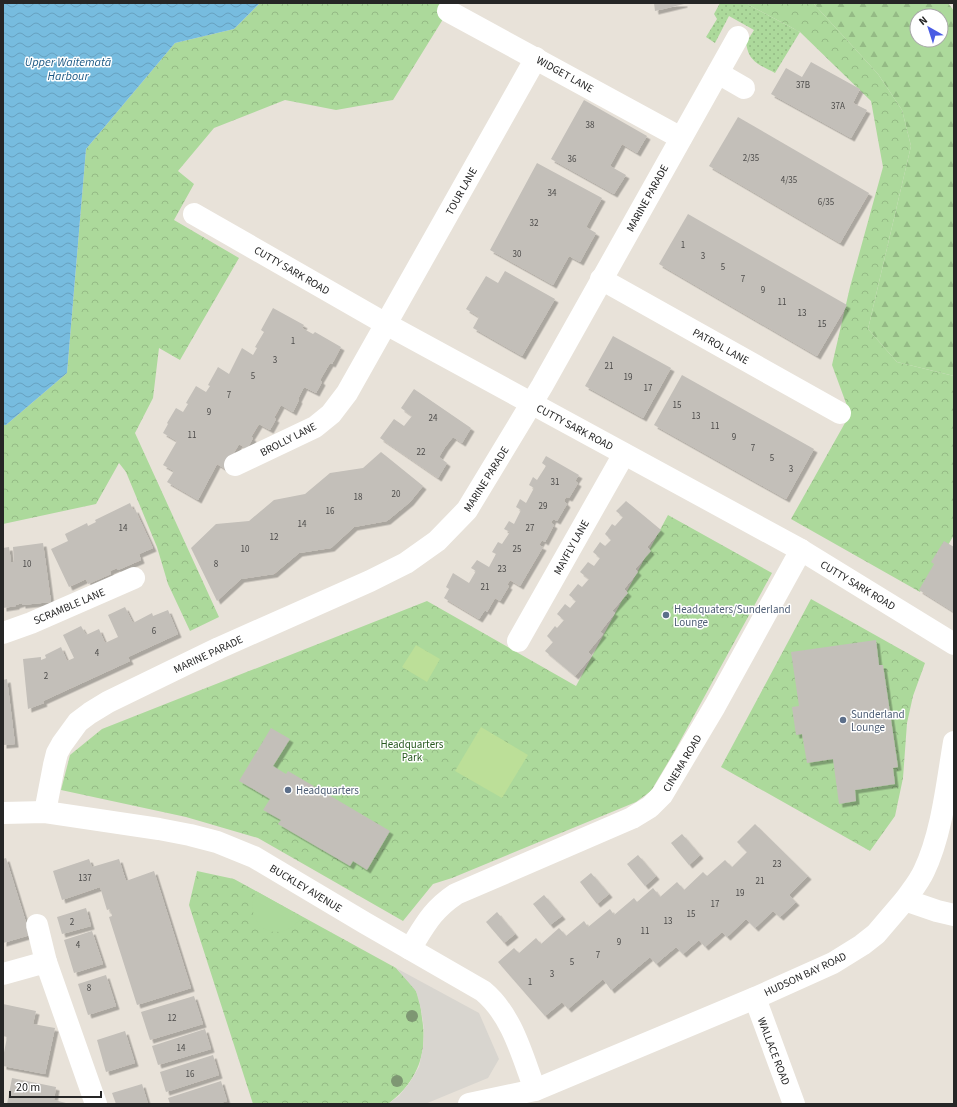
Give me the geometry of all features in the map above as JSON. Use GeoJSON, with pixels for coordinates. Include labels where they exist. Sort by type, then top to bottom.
{"type":"FeatureCollection","features":[{"type":"Feature","properties":{"kind":"street","name":"WIDGET LANE"},"geometry":{"type":"LineString","coordinates":[[448,11],[681,138]]}},
{"type":"Feature","properties":{"kind":"street","name":"MARINE PARADE"},"geometry":{"type":"LineString","coordinates":[[45,812],[57,753],[78,722],[108,702],[219,648],[406,564],[437,541],[468,510],[532,404],[738,38]]}},
{"type":"Feature","properties":{"kind":"street","name":"TOUR LANE"},"geometry":{"type":"LineString","coordinates":[[386,324],[536,58]]}},
{"type":"Feature","properties":{"kind":"street"},"geometry":{"type":"LineString","coordinates":[[718,74],[744,88]]}},
{"type":"Feature","properties":{"kind":"street","name":"CUTTY SARK ROAD"},"geometry":{"type":"LineString","coordinates":[[194,214],[386,324],[801,550],[954,644]]}},
{"type":"Feature","properties":{"kind":"street","name":"PATROL LANE"},"geometry":{"type":"LineString","coordinates":[[601,279],[840,413]]}},
{"type":"Feature","properties":{"kind":"street","name":"BROLLY LANE"},"geometry":{"type":"LineString","coordinates":[[235,465],[315,427],[331,414],[347,393],[386,324]]}},
{"type":"Feature","properties":{"kind":"street","name":"MAYFLY LANE"},"geometry":{"type":"LineString","coordinates":[[518,641],[624,454]]}},
{"type":"Feature","properties":{"kind":"street","name":"CINEMA ROAD"},"geometry":{"type":"LineString","coordinates":[[410,949],[433,912],[445,901],[456,894],[632,818],[650,807],[662,795],[715,706],[801,550]]}},
{"type":"Feature","properties":{"kind":"street","name":"SCRAMBLE LANE"},"geometry":{"type":"LineString","coordinates":[[3,634],[134,578]]}},
{"type":"Feature","properties":{"kind":"street","name":"HUDSON BAY ROAD"},"geometry":{"type":"LineString","coordinates":[[535,1090],[755,998],[833,963],[876,934],[917,884],[929,860],[940,822],[954,742]]}},
{"type":"Feature","properties":{"kind":"street","name":"BUCKLEY AVENUE"},"geometry":{"type":"LineString","coordinates":[[3,813],[45,812],[159,829],[218,842],[254,857],[364,923],[483,991],[494,1000],[511,1029],[535,1090]]}},
{"type":"Feature","properties":{"kind":"street"},"geometry":{"type":"LineString","coordinates":[[905,900],[954,915]]}},
{"type":"Feature","properties":{"kind":"street"},"geometry":{"type":"LineString","coordinates":[[37,925],[46,962],[96,1104]]}},
{"type":"Feature","properties":{"kind":"street"},"geometry":{"type":"LineString","coordinates":[[3,974],[46,962]]}},
{"type":"Feature","properties":{"kind":"street","name":"WALLACE ROAD"},"geometry":{"type":"LineString","coordinates":[[755,998],[794,1104]]}},
{"type":"Feature","properties":{"kind":"street"},"geometry":{"type":"LineString","coordinates":[[470,1104],[535,1090]]}},
{"type":"Feature","properties":{"kind":"street"},"geometry":{"type":"LineString","coordinates":[[517,1104],[535,1090]]}},
{"type":"Feature","properties":{"kind":"green space"},"geometry":{"type":"Polygon","coordinates":[[[260,3],[453,3],[393,100],[336,110],[285,100],[214,128],[178,171],[194,184],[174,220],[239,258],[180,360],[159,348],[153,398],[135,433],[219,617],[190,631],[168,584],[157,547],[126,472],[119,463],[96,504],[3,524],[3,425],[6,425],[67,373],[86,149],[175,43],[234,29],[260,3]]]}},
{"type":"Feature","properties":{"kind":"green space"},"geometry":{"type":"Polygon","coordinates":[[[720,3],[745,3],[800,32],[775,73],[752,59],[747,50],[746,43],[754,30],[729,16],[715,43],[706,37],[717,19],[714,14],[720,3]]]}},
{"type":"Feature","properties":{"kind":"green space"},"geometry":{"type":"Polygon","coordinates":[[[745,3],[813,3],[878,74],[902,110],[911,146],[868,329],[897,362],[954,376],[954,535],[920,592],[791,519],[850,414],[832,365],[850,287],[883,167],[871,101],[800,32],[745,3]]]}},
{"type":"Feature","properties":{"kind":"green space"},"geometry":{"type":"Polygon","coordinates":[[[813,3],[948,3],[954,11],[954,376],[897,362],[868,329],[911,146],[902,110],[878,74],[813,3]]]}},
{"type":"Feature","properties":{"kind":"green space","name":"Headquarters Park"},"geometry":{"type":"Polygon","coordinates":[[[668,515],[772,573],[673,754],[651,791],[636,802],[452,878],[433,884],[403,921],[258,838],[186,817],[61,790],[70,755],[102,729],[427,601],[576,686],[668,515]]]}},
{"type":"Feature","properties":{"kind":"green space"},"geometry":{"type":"Polygon","coordinates":[[[811,599],[925,663],[913,696],[907,723],[903,778],[895,816],[870,851],[721,767],[811,599]]]}},
{"type":"Feature","properties":{"kind":"green space"},"geometry":{"type":"Polygon","coordinates":[[[416,645],[440,659],[427,682],[402,667],[416,645]]]}},
{"type":"Feature","properties":{"kind":"green space"},"geometry":{"type":"Polygon","coordinates":[[[481,727],[528,755],[502,798],[455,771],[481,727]]]}},
{"type":"Feature","properties":{"kind":"green space"},"geometry":{"type":"Polygon","coordinates":[[[197,871],[234,879],[396,968],[409,982],[416,991],[421,1012],[423,1031],[422,1055],[413,1077],[398,1095],[388,1104],[253,1104],[189,905],[197,871]]]}},
{"type":"Feature","properties":{"kind":"green space"},"geometry":{"type":"Polygon","coordinates":[[[256,891],[302,917],[293,926],[283,931],[273,932],[265,929],[258,923],[254,915],[253,904],[256,891]]]}},
{"type":"Feature","properties":{"kind":"shaded area"},"geometry":{"type":"Polygon","coordinates":[[[396,968],[479,1013],[499,1059],[488,1078],[425,1104],[388,1104],[399,1096],[410,1082],[419,1067],[423,1048],[424,1029],[416,991],[396,968]]]}},
{"type":"Feature","properties":{"kind":"water","name":"Upper Waitematā Harbour"},"geometry":{"type":"Polygon","coordinates":[[[3,3],[260,3],[234,29],[175,43],[86,149],[67,373],[6,425],[3,425],[3,3]]]}},
{"type":"Feature","properties":{"kind":"building"},"geometry":{"type":"Polygon","coordinates":[[[654,3],[684,3],[684,4],[655,11],[654,3]]]}},
{"type":"Feature","properties":{"kind":"building"},"geometry":{"type":"Polygon","coordinates":[[[811,62],[860,89],[853,103],[867,110],[851,138],[771,94],[786,68],[802,77],[811,62]]]}},
{"type":"Feature","properties":{"kind":"building"},"geometry":{"type":"Polygon","coordinates":[[[584,100],[647,136],[637,153],[622,144],[610,166],[626,175],[614,194],[551,159],[584,100]]]}},
{"type":"Feature","properties":{"kind":"building"},"geometry":{"type":"Polygon","coordinates":[[[738,117],[869,193],[840,243],[709,166],[738,117]]]}},
{"type":"Feature","properties":{"kind":"building"},"geometry":{"type":"Polygon","coordinates":[[[537,163],[602,198],[586,227],[596,233],[580,262],[569,256],[553,285],[490,250],[537,163]]]}},
{"type":"Feature","properties":{"kind":"building"},"geometry":{"type":"Polygon","coordinates":[[[688,214],[847,305],[817,356],[659,264],[688,214]]]}},
{"type":"Feature","properties":{"kind":"building"},"geometry":{"type":"Polygon","coordinates":[[[505,271],[555,299],[522,356],[473,328],[479,317],[466,309],[486,276],[498,283],[505,271]]]}},
{"type":"Feature","properties":{"kind":"building"},"geometry":{"type":"Polygon","coordinates":[[[273,308],[304,325],[302,328],[313,334],[315,332],[341,347],[332,364],[330,363],[320,380],[322,382],[316,393],[304,387],[293,412],[281,405],[270,430],[259,424],[251,437],[253,438],[247,449],[239,444],[231,458],[227,470],[217,464],[198,500],[167,482],[174,471],[163,465],[177,441],[163,433],[176,408],[183,412],[188,404],[186,403],[196,386],[206,392],[210,386],[208,385],[218,367],[229,374],[242,348],[253,355],[257,348],[255,347],[264,332],[261,330],[273,308]]]}},
{"type":"Feature","properties":{"kind":"building"},"geometry":{"type":"Polygon","coordinates":[[[613,336],[671,368],[643,418],[585,386],[613,336]]]}},
{"type":"Feature","properties":{"kind":"building"},"geometry":{"type":"Polygon","coordinates":[[[682,375],[814,449],[786,499],[654,425],[682,375]]]}},
{"type":"Feature","properties":{"kind":"building"},"geometry":{"type":"Polygon","coordinates":[[[414,389],[471,428],[462,443],[453,437],[445,447],[439,457],[447,463],[438,478],[380,438],[394,419],[404,426],[412,416],[401,408],[414,389]]]}},
{"type":"Feature","properties":{"kind":"building"},"geometry":{"type":"Polygon","coordinates":[[[381,452],[423,486],[410,502],[387,521],[354,527],[331,548],[299,553],[274,574],[241,579],[217,601],[191,548],[216,524],[249,521],[274,500],[305,494],[330,473],[363,468],[381,452]]]}},
{"type":"Feature","properties":{"kind":"building"},"geometry":{"type":"Polygon","coordinates":[[[546,456],[579,475],[575,481],[578,483],[569,498],[566,497],[564,501],[567,504],[557,521],[553,519],[551,523],[554,525],[545,542],[542,540],[539,545],[543,547],[520,586],[510,580],[507,585],[509,586],[500,601],[495,598],[487,612],[485,610],[479,619],[444,598],[449,589],[446,587],[453,573],[469,583],[476,571],[471,568],[477,560],[489,567],[496,554],[492,552],[498,542],[502,544],[510,532],[504,529],[509,521],[514,524],[521,510],[516,507],[520,499],[526,503],[534,488],[529,485],[533,477],[537,480],[546,466],[542,463],[546,456]]]}},
{"type":"Feature","properties":{"kind":"building"},"geometry":{"type":"Polygon","coordinates":[[[626,501],[661,530],[647,547],[651,551],[635,569],[638,572],[624,589],[628,593],[612,611],[615,613],[600,632],[603,634],[588,652],[592,656],[575,676],[545,651],[553,642],[547,636],[555,626],[557,628],[564,620],[557,614],[565,604],[570,608],[576,601],[569,595],[578,584],[582,587],[589,579],[580,572],[588,562],[594,566],[600,558],[593,552],[600,542],[605,546],[611,540],[605,534],[612,524],[615,526],[623,517],[616,511],[626,501]]]}},
{"type":"Feature","properties":{"kind":"building"},"geometry":{"type":"Polygon","coordinates":[[[130,503],[133,510],[135,509],[153,548],[139,554],[141,560],[118,570],[117,568],[110,571],[111,574],[88,584],[86,579],[69,587],[51,549],[68,541],[65,534],[87,523],[88,526],[96,522],[95,520],[130,503]]]}},
{"type":"Feature","properties":{"kind":"building"},"geometry":{"type":"Polygon","coordinates":[[[944,541],[954,547],[954,612],[919,590],[934,564],[931,562],[944,541]]]}},
{"type":"Feature","properties":{"kind":"building"},"geometry":{"type":"Polygon","coordinates":[[[43,543],[51,602],[22,605],[22,603],[16,606],[3,608],[3,548],[9,547],[11,562],[14,562],[13,547],[43,543]]]}},
{"type":"Feature","properties":{"kind":"building"},"geometry":{"type":"Polygon","coordinates":[[[125,607],[133,623],[152,613],[153,616],[168,610],[178,634],[128,657],[130,661],[43,701],[44,703],[28,709],[23,659],[41,657],[41,660],[46,658],[45,655],[61,647],[67,661],[74,658],[63,635],[81,626],[86,635],[99,629],[105,643],[118,637],[108,615],[125,607]]]}},
{"type":"Feature","properties":{"kind":"building","name":"Sunderland Lounge"},"geometry":{"type":"Polygon","coordinates":[[[876,640],[879,665],[883,665],[898,767],[893,768],[895,784],[855,790],[856,801],[839,804],[833,759],[807,763],[802,734],[796,735],[792,707],[799,706],[791,652],[876,640]]]}},
{"type":"Feature","properties":{"kind":"building"},"geometry":{"type":"Polygon","coordinates":[[[7,679],[15,744],[3,745],[3,680],[7,679]]]}},
{"type":"Feature","properties":{"kind":"building","name":"Headquarters"},"geometry":{"type":"Polygon","coordinates":[[[271,728],[290,739],[273,766],[286,774],[288,771],[390,831],[367,870],[353,861],[350,866],[278,824],[281,820],[263,810],[270,799],[239,781],[271,728]]]}},
{"type":"Feature","properties":{"kind":"building"},"geometry":{"type":"Polygon","coordinates":[[[755,824],[808,876],[789,895],[796,902],[780,917],[773,911],[755,928],[746,919],[727,937],[722,932],[705,947],[699,940],[683,954],[676,947],[656,964],[650,957],[611,990],[603,979],[568,1009],[562,1002],[545,1016],[498,962],[514,948],[519,953],[536,938],[541,944],[559,928],[566,936],[584,921],[588,927],[610,909],[614,915],[634,898],[637,902],[653,888],[660,897],[677,882],[684,890],[703,872],[707,876],[725,860],[732,867],[747,852],[737,842],[755,824]]]}},
{"type":"Feature","properties":{"kind":"building"},"geometry":{"type":"Polygon","coordinates":[[[682,834],[700,855],[689,865],[671,843],[682,834]]]}},
{"type":"Feature","properties":{"kind":"building"},"geometry":{"type":"Polygon","coordinates":[[[638,855],[656,876],[645,886],[627,864],[638,855]]]}},
{"type":"Feature","properties":{"kind":"building"},"geometry":{"type":"Polygon","coordinates":[[[6,858],[30,935],[3,943],[3,859],[6,858]]]}},
{"type":"Feature","properties":{"kind":"building"},"geometry":{"type":"Polygon","coordinates":[[[89,859],[92,867],[119,859],[126,881],[154,871],[191,988],[137,1005],[109,917],[112,916],[110,909],[107,910],[100,887],[62,900],[53,871],[89,859]]]}},
{"type":"Feature","properties":{"kind":"building"},"geometry":{"type":"Polygon","coordinates":[[[591,873],[609,894],[597,904],[580,882],[591,873]]]}},
{"type":"Feature","properties":{"kind":"building"},"geometry":{"type":"Polygon","coordinates":[[[544,895],[562,916],[550,925],[533,904],[544,895]]]}},
{"type":"Feature","properties":{"kind":"building"},"geometry":{"type":"Polygon","coordinates":[[[86,908],[91,926],[62,934],[57,917],[86,908]]]}},
{"type":"Feature","properties":{"kind":"building"},"geometry":{"type":"Polygon","coordinates":[[[497,912],[515,934],[504,943],[486,922],[497,912]]]}},
{"type":"Feature","properties":{"kind":"building"},"geometry":{"type":"Polygon","coordinates":[[[92,931],[103,964],[74,973],[64,940],[92,931]]]}},
{"type":"Feature","properties":{"kind":"building"},"geometry":{"type":"Polygon","coordinates":[[[106,975],[116,1006],[88,1015],[78,984],[106,975]]]}},
{"type":"Feature","properties":{"kind":"building"},"geometry":{"type":"Polygon","coordinates":[[[194,996],[203,1024],[150,1040],[141,1012],[194,996]]]}},
{"type":"Feature","properties":{"kind":"building"},"geometry":{"type":"Polygon","coordinates":[[[3,1004],[36,1011],[33,1024],[55,1028],[45,1074],[3,1066],[7,1037],[3,1036],[3,1004]]]}},
{"type":"Feature","properties":{"kind":"building"},"geometry":{"type":"Polygon","coordinates":[[[205,1029],[211,1049],[158,1065],[152,1046],[205,1029]]]}},
{"type":"Feature","properties":{"kind":"building"},"geometry":{"type":"Polygon","coordinates":[[[125,1031],[135,1063],[106,1072],[97,1040],[125,1031]]]}},
{"type":"Feature","properties":{"kind":"building"},"geometry":{"type":"Polygon","coordinates":[[[213,1055],[219,1075],[166,1092],[160,1072],[213,1055]]]}},
{"type":"Feature","properties":{"kind":"building"},"geometry":{"type":"Polygon","coordinates":[[[12,1078],[56,1087],[54,1100],[70,1104],[7,1104],[12,1078]]]}},
{"type":"Feature","properties":{"kind":"building"},"geometry":{"type":"Polygon","coordinates":[[[221,1081],[227,1101],[217,1104],[170,1104],[168,1098],[221,1081]]]}},
{"type":"Feature","properties":{"kind":"building"},"geometry":{"type":"Polygon","coordinates":[[[142,1084],[148,1104],[116,1104],[112,1093],[142,1084]]]}},
{"type":"Feature","properties":{"kind":"place","name":"Headquaters/Sunderland Lounge"},"geometry":{"type":"Point","coordinates":[666,615]}},
{"type":"Feature","properties":{"kind":"place","name":"Sunderland Lounge"},"geometry":{"type":"Point","coordinates":[843,720]}},
{"type":"Feature","properties":{"kind":"place","name":"Headquarters"},"geometry":{"type":"Point","coordinates":[288,790]}}]}
